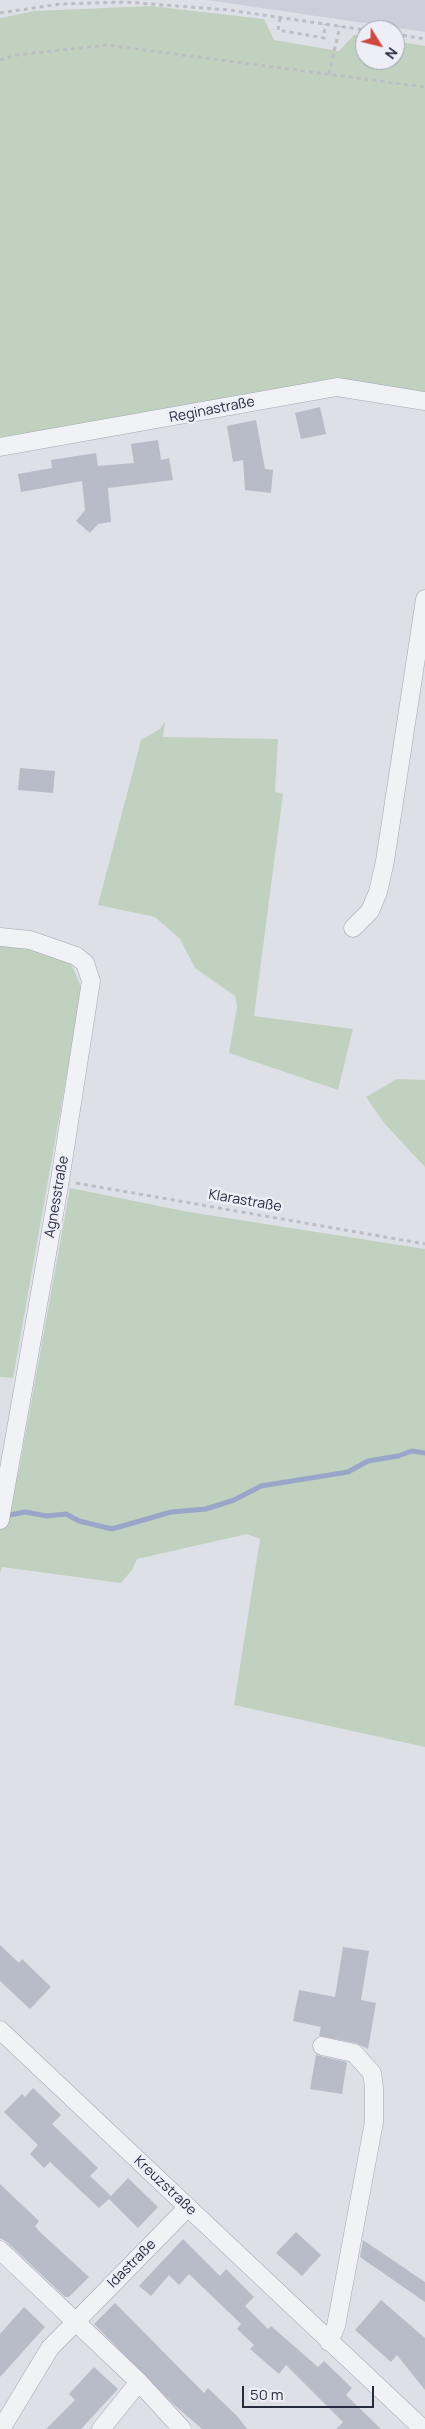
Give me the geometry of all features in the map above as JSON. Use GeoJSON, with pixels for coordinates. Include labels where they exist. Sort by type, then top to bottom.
{"type":"FeatureCollection","features":[{"type":"Feature","properties":{"kind":"street","name":"Reginastraße"},"geometry":{"type":"LineString","coordinates":[[2,451],[337,387],[425,401]]}},
{"type":"Feature","properties":{"kind":"street"},"geometry":{"type":"LineString","coordinates":[[353,928],[372,905],[378,892],[385,861],[425,599]]}},
{"type":"Feature","properties":{"kind":"street","name":"Agnesstraße"},"geometry":{"type":"LineString","coordinates":[[0,937],[30,940],[76,956],[85,963],[90,981],[60,1180],[0,1520]]}},
{"type":"Feature","properties":{"kind":"street","name":"Kreuzstraße"},"geometry":{"type":"LineString","coordinates":[[0,2030],[329,2342],[424,2429]]}},
{"type":"Feature","properties":{"kind":"street"},"geometry":{"type":"LineString","coordinates":[[322,2046],[354,2053],[372,2073],[374,2088],[374,2122],[336,2326],[329,2342]]}},
{"type":"Feature","properties":{"kind":"street","name":"Idastraße"},"geometry":{"type":"LineString","coordinates":[[1,2429],[50,2348],[188,2207]]}},
{"type":"Feature","properties":{"kind":"street"},"geometry":{"type":"LineString","coordinates":[[0,2250],[76,2320],[139,2382],[182,2429]]}},
{"type":"Feature","properties":{"kind":"street"},"geometry":{"type":"LineString","coordinates":[[100,2429],[139,2382]]}},
{"type":"Feature","properties":{"kind":"path"},"geometry":{"type":"LineString","coordinates":[[0,13],[60,4],[125,2],[229,10],[355,28]]}},
{"type":"Feature","properties":{"kind":"path"},"geometry":{"type":"LineString","coordinates":[[280,18],[278,30],[324,38],[325,24]]}},
{"type":"Feature","properties":{"kind":"path"},"geometry":{"type":"LineString","coordinates":[[329,74],[340,26]]}},
{"type":"Feature","properties":{"kind":"path"},"geometry":{"type":"LineString","coordinates":[[405,36],[425,39]]}},
{"type":"Feature","properties":{"kind":"path"},"geometry":{"type":"LineString","coordinates":[[0,60],[16,54],[107,45],[425,87]]}},
{"type":"Feature","properties":{"kind":"path","name":"Klarastraße"},"geometry":{"type":"LineString","coordinates":[[60,1180],[425,1244]]}},
{"type":"Feature","properties":{"kind":"shaded area"},"geometry":{"type":"Polygon","coordinates":[[[207,0],[425,0],[425,32],[405,29],[405,20],[355,20],[355,22],[207,0]]]}},
{"type":"Feature","properties":{"kind":"green space"},"geometry":{"type":"Polygon","coordinates":[[[151,6],[264,19],[274,40],[339,51],[355,35],[355,70],[405,70],[405,43],[425,46],[425,398],[337,384],[0,445],[0,18],[34,11],[151,6]]]}},
{"type":"Feature","properties":{"kind":"green space"},"geometry":{"type":"Polygon","coordinates":[[[165,721],[163,737],[278,739],[275,792],[283,794],[254,1016],[353,1029],[338,1090],[229,1053],[237,1007],[235,996],[195,968],[180,939],[155,917],[98,905],[141,740],[160,729],[165,721]]]}},
{"type":"Feature","properties":{"kind":"green space"},"geometry":{"type":"Polygon","coordinates":[[[0,931],[65,950],[82,989],[13,1378],[0,1377],[0,931]]]}},
{"type":"Feature","properties":{"kind":"green space"},"geometry":{"type":"Polygon","coordinates":[[[397,1079],[425,1080],[425,1167],[384,1123],[366,1097],[397,1079]]]}},
{"type":"Feature","properties":{"kind":"green space"},"geometry":{"type":"Polygon","coordinates":[[[70,1188],[189,1212],[425,1249],[425,1747],[234,1705],[260,1539],[247,1534],[137,1559],[132,1570],[121,1583],[2,1567],[0,1573],[0,1466],[19,1470],[70,1188]]]}},
{"type":"Feature","properties":{"kind":"building"},"geometry":{"type":"Polygon","coordinates":[[[320,407],[326,434],[301,439],[295,413],[320,407]]]}},
{"type":"Feature","properties":{"kind":"building"},"geometry":{"type":"Polygon","coordinates":[[[256,420],[265,469],[273,470],[271,493],[245,490],[243,460],[233,462],[227,426],[256,420]]]}},
{"type":"Feature","properties":{"kind":"building"},"geometry":{"type":"Polygon","coordinates":[[[158,440],[161,460],[169,458],[173,480],[108,488],[111,522],[98,524],[90,533],[76,521],[85,510],[82,481],[21,492],[18,474],[52,468],[51,460],[96,453],[98,466],[134,463],[131,444],[158,440]]]}},
{"type":"Feature","properties":{"kind":"building"},"geometry":{"type":"Polygon","coordinates":[[[20,768],[55,771],[53,793],[18,790],[20,768]]]}},
{"type":"Feature","properties":{"kind":"building"},"geometry":{"type":"Polygon","coordinates":[[[0,1945],[19,1963],[22,1959],[51,1987],[30,2009],[0,1981],[0,1945]]]}},
{"type":"Feature","properties":{"kind":"building"},"geometry":{"type":"Polygon","coordinates":[[[343,1947],[369,1951],[361,2000],[376,2003],[368,2049],[356,2043],[319,2036],[321,2027],[293,2021],[299,1990],[335,1997],[343,1947]]]}},
{"type":"Feature","properties":{"kind":"building"},"geometry":{"type":"Polygon","coordinates":[[[316,2055],[347,2062],[342,2094],[310,2089],[316,2055]]]}},
{"type":"Feature","properties":{"kind":"building"},"geometry":{"type":"Polygon","coordinates":[[[33,2088],[61,2115],[52,2124],[98,2168],[90,2176],[111,2196],[128,2178],[158,2207],[138,2228],[109,2199],[99,2208],[50,2162],[44,2168],[30,2154],[38,2145],[4,2112],[22,2094],[25,2097],[33,2088]]]}},
{"type":"Feature","properties":{"kind":"building"},"geometry":{"type":"Polygon","coordinates":[[[0,2184],[39,2221],[35,2226],[40,2232],[89,2277],[69,2297],[65,2297],[7,2242],[0,2238],[0,2184]]]}},
{"type":"Feature","properties":{"kind":"building"},"geometry":{"type":"Polygon","coordinates":[[[296,2232],[321,2255],[302,2276],[276,2253],[296,2232]]]}},
{"type":"Feature","properties":{"kind":"building"},"geometry":{"type":"Polygon","coordinates":[[[183,2239],[220,2276],[226,2269],[254,2297],[245,2306],[268,2329],[271,2326],[318,2367],[324,2361],[352,2388],[346,2395],[381,2429],[336,2429],[343,2422],[286,2365],[279,2374],[250,2349],[254,2345],[237,2329],[241,2324],[189,2274],[179,2285],[169,2275],[151,2296],[139,2286],[183,2239]]]}},
{"type":"Feature","properties":{"kind":"building"},"geometry":{"type":"Polygon","coordinates":[[[363,2240],[425,2282],[425,2302],[360,2257],[363,2240]]]}},
{"type":"Feature","properties":{"kind":"building"},"geometry":{"type":"Polygon","coordinates":[[[381,2300],[425,2338],[425,2390],[397,2355],[391,2362],[355,2330],[381,2300]]]}},
{"type":"Feature","properties":{"kind":"building"},"geometry":{"type":"Polygon","coordinates":[[[115,2303],[204,2393],[208,2388],[237,2416],[247,2429],[202,2429],[172,2403],[94,2324],[115,2303]]]}},
{"type":"Feature","properties":{"kind":"building"},"geometry":{"type":"Polygon","coordinates":[[[24,2307],[45,2327],[0,2377],[0,2334],[24,2307]]]}},
{"type":"Feature","properties":{"kind":"building"},"geometry":{"type":"Polygon","coordinates":[[[94,2367],[118,2389],[81,2429],[46,2429],[75,2400],[69,2394],[94,2367]]]}},
{"type":"Feature","properties":{"kind":"waterway"},"geometry":{"type":"LineString","coordinates":[[10,1515],[25,1512],[47,1516],[66,1514],[79,1521],[112,1529],[171,1512],[206,1509],[234,1500],[261,1486],[348,1472],[368,1461],[398,1456],[412,1451],[425,1453]]}}]}
